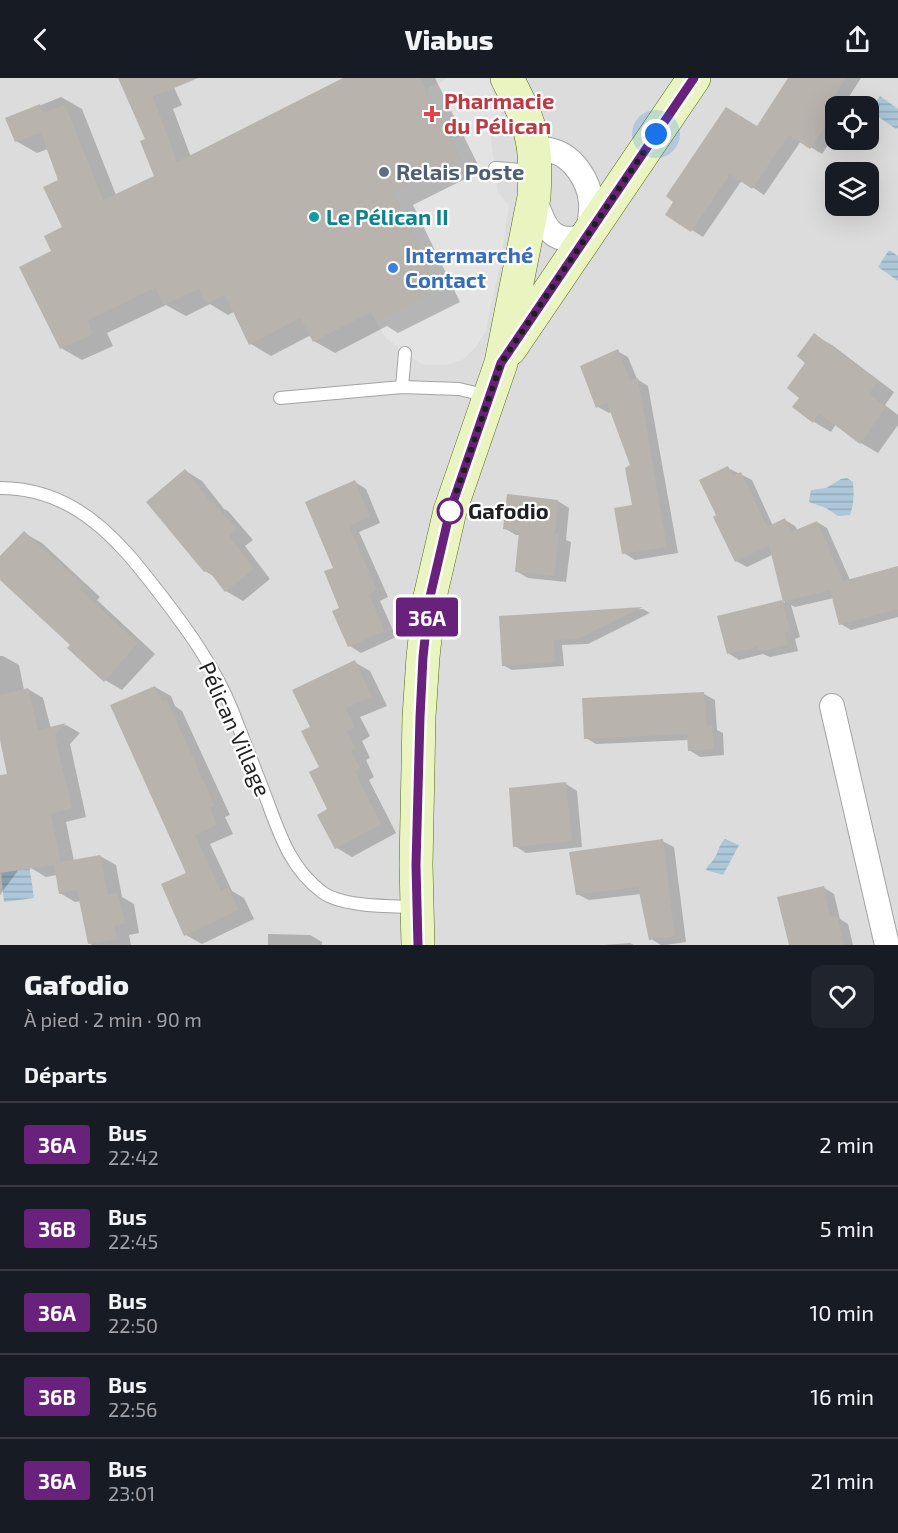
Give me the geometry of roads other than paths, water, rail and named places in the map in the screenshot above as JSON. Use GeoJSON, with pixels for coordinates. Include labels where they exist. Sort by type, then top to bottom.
{"type":"FeatureCollection","features":[{"type":"Feature","properties":{"kind":"street"},"geometry":{"type":"LineString","coordinates":[[507,78],[531,133],[541,218],[544,225],[550,231],[568,240],[588,235]]}},
{"type":"Feature","properties":{"kind":"street"},"geometry":{"type":"LineString","coordinates":[[501,363],[694,78]]}},
{"type":"Feature","properties":{"kind":"street"},"geometry":{"type":"LineString","coordinates":[[418,945],[416,865],[420,717],[429,601],[450,511],[501,363],[535,172],[554,151],[569,159],[588,186],[591,202],[588,235]]}},
{"type":"Feature","properties":{"kind":"street"},"geometry":{"type":"LineString","coordinates":[[832,706],[887,945]]}},
{"type":"Feature","properties":{"kind":"lane"},"geometry":{"type":"LineString","coordinates":[[495,168],[535,172]]}},
{"type":"Feature","properties":{"kind":"lane"},"geometry":{"type":"LineString","coordinates":[[402,387],[405,352]]}},
{"type":"Feature","properties":{"kind":"lane"},"geometry":{"type":"LineString","coordinates":[[280,399],[402,387],[459,389],[489,396]]}},
{"type":"Feature","properties":{"kind":"lane","name":"Pélican Village"},"geometry":{"type":"LineString","coordinates":[[0,488],[26,489],[45,494],[67,505],[92,520],[118,543],[141,569],[194,640],[213,672],[231,707],[281,838],[301,873],[324,893],[336,898],[365,904],[416,907]]}},
{"type":"Feature","properties":{"kind":"water"},"geometry":{"type":"Polygon","coordinates":[[[880,96],[898,109],[898,128],[896,129],[879,117],[880,96]]]}},
{"type":"Feature","properties":{"kind":"water"},"geometry":{"type":"Polygon","coordinates":[[[889,250],[898,256],[898,281],[878,267],[889,250]]]}},
{"type":"Feature","properties":{"kind":"water"},"geometry":{"type":"Polygon","coordinates":[[[847,478],[853,482],[850,515],[838,516],[826,508],[809,502],[811,490],[826,488],[847,478]]]}},
{"type":"Feature","properties":{"kind":"water"},"geometry":{"type":"Polygon","coordinates":[[[725,839],[739,845],[723,875],[706,870],[721,843],[725,839]]]}},
{"type":"Feature","properties":{"kind":"water"},"geometry":{"type":"Polygon","coordinates":[[[28,857],[34,898],[4,902],[0,861],[28,857]]]}},
{"type":"Feature","properties":{"kind":"place","name":"Pharmacie du Pélican"},"geometry":{"type":"Point","coordinates":[432,114]}},
{"type":"Feature","properties":{"kind":"place","name":"Relais Poste"},"geometry":{"type":"Point","coordinates":[384,172]}},
{"type":"Feature","properties":{"kind":"place","name":"Le Pélican II"},"geometry":{"type":"Point","coordinates":[314,217]}},
{"type":"Feature","properties":{"kind":"place","name":"Intermarché Contact"},"geometry":{"type":"Point","coordinates":[393,268]}},
{"type":"Feature","properties":{"kind":"place","name":"Gafodio"},"geometry":{"type":"Point","coordinates":[450,511]}}]}
